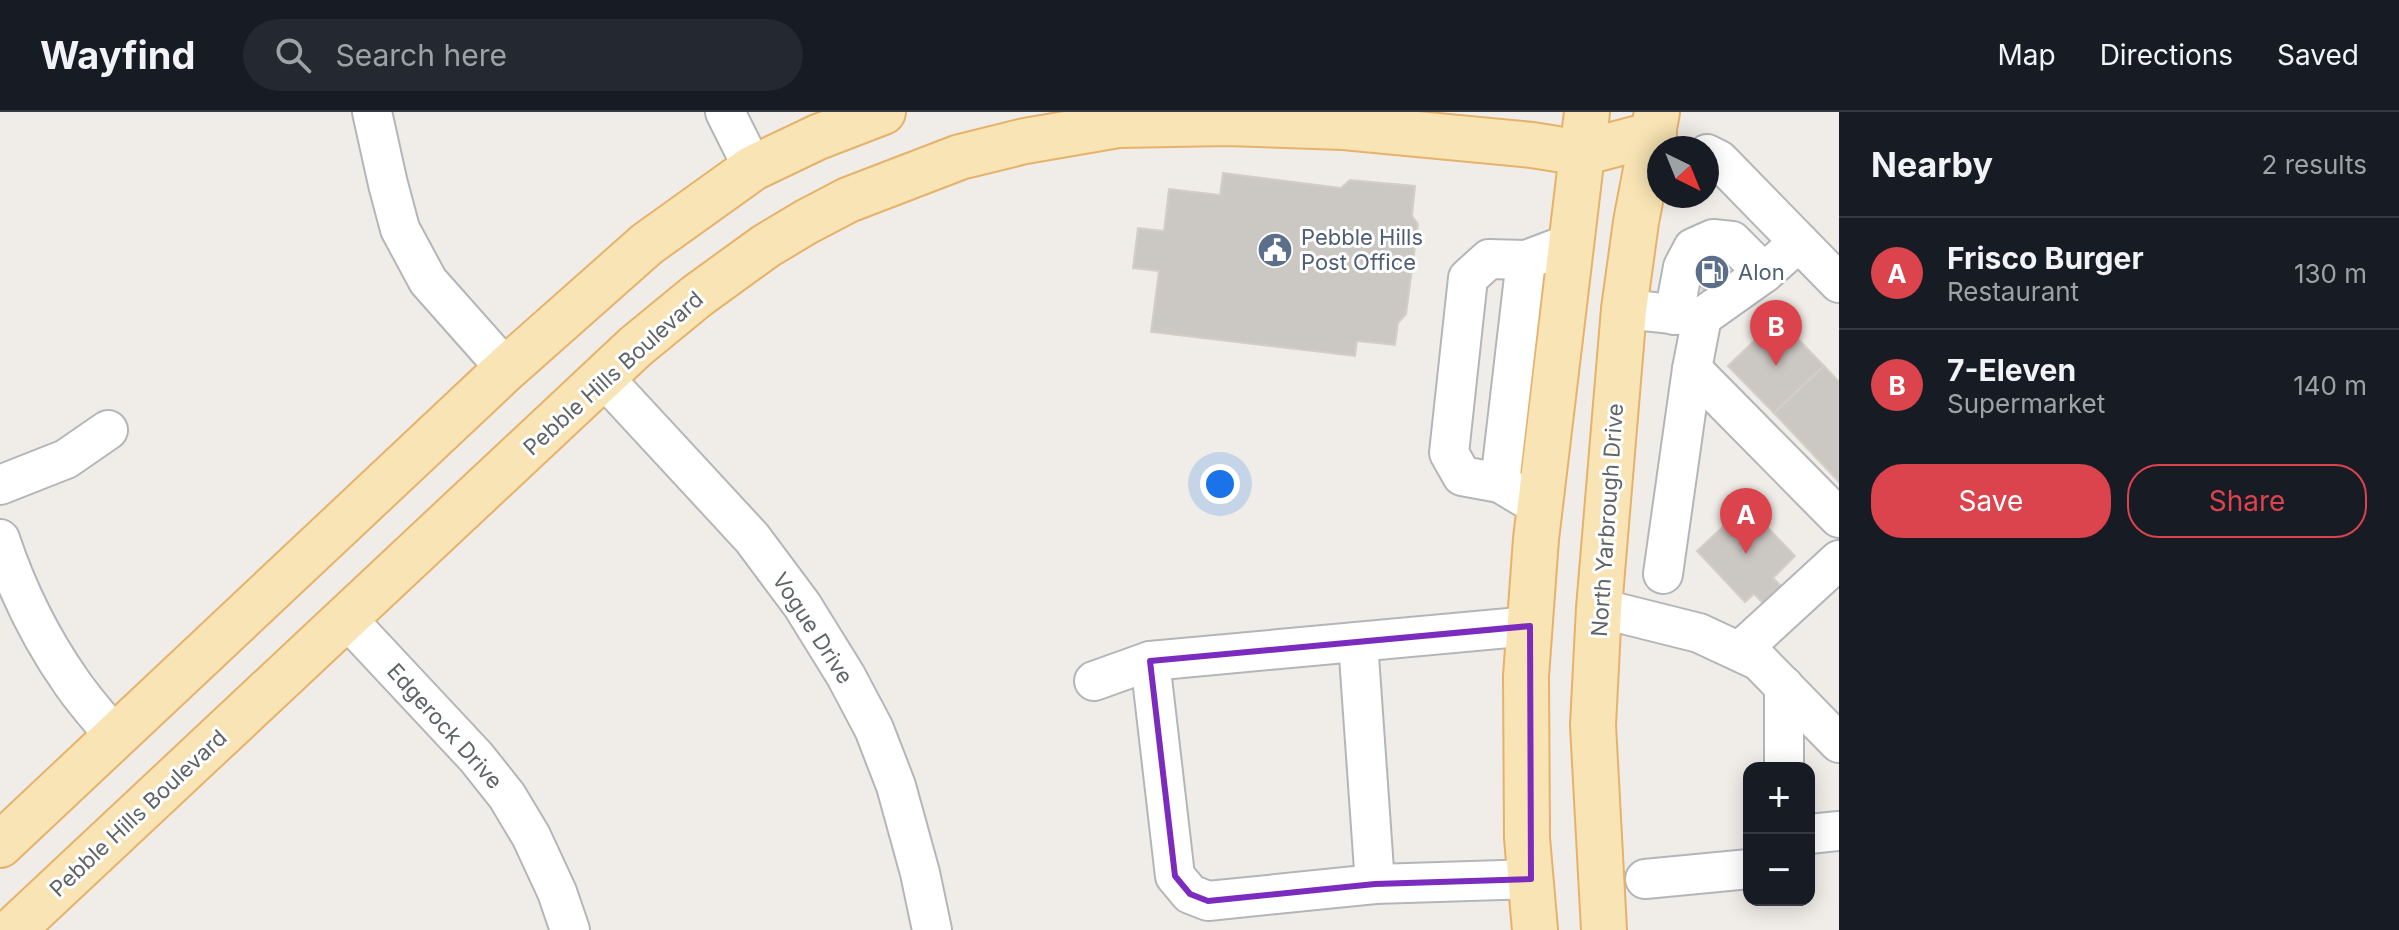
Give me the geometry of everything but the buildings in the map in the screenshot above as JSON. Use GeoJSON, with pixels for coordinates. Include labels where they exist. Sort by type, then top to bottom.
{"type":"FeatureCollection","features":[{"type":"Feature","properties":{"kind":"main road"},"geometry":{"type":"LineString","coordinates":[[0,845],[506,369],[647,244],[753,168],[818,137],[883,112]]}},
{"type":"Feature","properties":{"kind":"main road","name":"Pebble Hills Boulevard"},"geometry":{"type":"LineString","coordinates":[[13,930],[635,347],[697,296],[766,246],[848,200],[960,157],[1067,122],[1330,126],[1532,145],[1584,133],[1656,126]]}},
{"type":"Feature","properties":{"kind":"main road","name":"North Yarbrough Drive"},"geometry":{"type":"LineString","coordinates":[[1604,930],[1593,725],[1599,608],[1624,309],[1636,222],[1656,126]]}},
{"type":"Feature","properties":{"kind":"main road"},"geometry":{"type":"LineString","coordinates":[[1535,930],[1526,789],[1526,676],[1540,507],[1584,133]]}},
{"type":"Feature","properties":{"kind":"street"},"geometry":{"type":"LineString","coordinates":[[372,112],[400,229],[428,281],[506,369]]}},
{"type":"Feature","properties":{"kind":"street"},"geometry":{"type":"LineString","coordinates":[[725,112],[753,168]]}},
{"type":"Feature","properties":{"kind":"street"},"geometry":{"type":"LineString","coordinates":[[1719,160],[1839,283]]}},
{"type":"Feature","properties":{"kind":"street"},"geometry":{"type":"LineString","coordinates":[[1663,574],[1692,369],[1683,267],[1693,248],[1713,239],[1732,241],[1764,273]]}},
{"type":"Feature","properties":{"kind":"street"},"geometry":{"type":"LineString","coordinates":[[1624,309],[1688,316],[1764,273],[1799,242]]}},
{"type":"Feature","properties":{"kind":"street"},"geometry":{"type":"LineString","coordinates":[[1540,507],[1500,483],[1462,476],[1449,453],[1468,278],[1489,259],[1526,260],[1571,243]]}},
{"type":"Feature","properties":{"kind":"street"},"geometry":{"type":"LineString","coordinates":[[1500,483],[1526,260]]}},
{"type":"Feature","properties":{"kind":"street"},"geometry":{"type":"LineString","coordinates":[[1692,369],[1839,518]]}},
{"type":"Feature","properties":{"kind":"street","name":"Vogue Drive"},"geometry":{"type":"LineString","coordinates":[[604,378],[752,538],[802,605],[846,676],[874,729],[896,786],[932,930]]}},
{"type":"Feature","properties":{"kind":"street"},"geometry":{"type":"LineString","coordinates":[[0,485],[66,459],[108,430]]}},
{"type":"Feature","properties":{"kind":"street"},"geometry":{"type":"LineString","coordinates":[[0,539],[37,629],[73,684],[115,737]]}},
{"type":"Feature","properties":{"kind":"street"},"geometry":{"type":"LineString","coordinates":[[1741,650],[1839,560]]}},
{"type":"Feature","properties":{"kind":"street"},"geometry":{"type":"LineString","coordinates":[[1599,608],[1699,633],[1741,650],[1759,661],[1839,743]]}},
{"type":"Feature","properties":{"kind":"street","name":"Edgerock Drive"},"geometry":{"type":"LineString","coordinates":[[346,618],[476,757],[507,796],[531,836],[557,892],[570,930]]}},
{"type":"Feature","properties":{"kind":"street"},"geometry":{"type":"LineString","coordinates":[[1094,681],[1150,661],[1530,626]]}},
{"type":"Feature","properties":{"kind":"street"},"geometry":{"type":"LineString","coordinates":[[1358,642],[1375,884]]}},
{"type":"Feature","properties":{"kind":"street"},"geometry":{"type":"LineString","coordinates":[[1150,661],[1175,876],[1190,894],[1208,901],[1375,884],[1531,879]]}},
{"type":"Feature","properties":{"kind":"street"},"geometry":{"type":"LineString","coordinates":[[1784,686],[1784,762]]}},
{"type":"Feature","properties":{"kind":"street"},"geometry":{"type":"LineString","coordinates":[[1815,833],[1839,831]]}},
{"type":"Feature","properties":{"kind":"street"},"geometry":{"type":"LineString","coordinates":[[1645,879],[1743,870]]}},
{"type":"Feature","properties":{"kind":"highlighted area"},"geometry":{"type":"Polygon","coordinates":[[[1530,626],[1531,879],[1375,884],[1208,901],[1190,894],[1175,876],[1150,661],[1530,626]]]}},
{"type":"Feature","properties":{"kind":"place","name":"Pebble Hills Post Office"},"geometry":{"type":"Point","coordinates":[1275,250]}},
{"type":"Feature","properties":{"kind":"place","name":"Alon"},"geometry":{"type":"Point","coordinates":[1712,272]}},
{"type":"Feature","properties":{"kind":"place","name":"7-Eleven"},"geometry":{"type":"Point","coordinates":[1776,366]}},
{"type":"Feature","properties":{"kind":"place","name":"Frisco Burger"},"geometry":{"type":"Point","coordinates":[1746,554]}}]}
